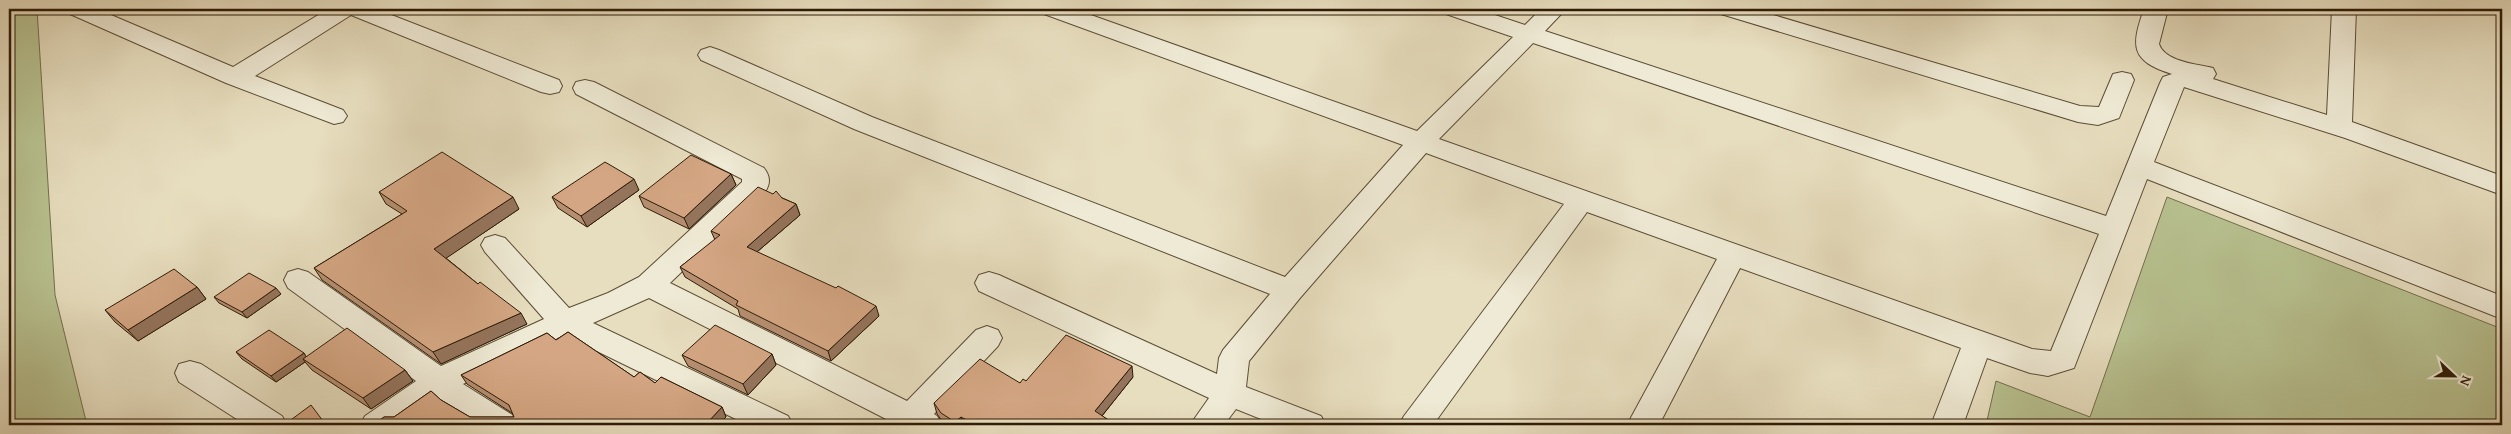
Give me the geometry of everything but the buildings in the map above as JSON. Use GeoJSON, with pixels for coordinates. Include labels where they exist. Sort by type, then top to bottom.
{"type":"FeatureCollection","features":[{"type":"Feature","properties":{"kind":"street"},"geometry":{"type":"LineString","coordinates":[[78,9],[235,77],[334,116]]}},
{"type":"Feature","properties":{"kind":"street"},"geometry":{"type":"LineString","coordinates":[[235,77],[344,9]]}},
{"type":"Feature","properties":{"kind":"street"},"geometry":{"type":"LineString","coordinates":[[356,9],[550,86]]}},
{"type":"Feature","properties":{"kind":"street"},"geometry":{"type":"LineString","coordinates":[[1052,9],[1581,201],[2030,361],[2048,364],[2063,360],[2172,83],[2181,79],[2197,82],[2340,121]]}},
{"type":"Feature","properties":{"kind":"street"},"geometry":{"type":"LineString","coordinates":[[1454,9],[1531,33],[2115,229]]}},
{"type":"Feature","properties":{"kind":"street"},"geometry":{"type":"LineString","coordinates":[[1206,425],[1230,394],[1234,358],[1290,290],[1420,143],[1554,9]]}},
{"type":"Feature","properties":{"kind":"street"},"geometry":{"type":"LineString","coordinates":[[1729,9],[2069,111],[2098,117],[2110,112],[2122,80]]}},
{"type":"Feature","properties":{"kind":"street"},"geometry":{"type":"LineString","coordinates":[[2156,9],[2147,44],[2152,55],[2166,63],[2340,121],[2502,186]]}},
{"type":"Feature","properties":{"kind":"street"},"geometry":{"type":"LineString","coordinates":[[2340,121],[2344,9]]}},
{"type":"Feature","properties":{"kind":"street"},"geometry":{"type":"LineString","coordinates":[[710,55],[863,123],[1290,290]]}},
{"type":"Feature","properties":{"kind":"street"},"geometry":{"type":"LineString","coordinates":[[376,425],[439,381],[564,322],[618,301],[650,285],[756,185],[756,174],[585,88]]}},
{"type":"Feature","properties":{"kind":"street"},"geometry":{"type":"LineString","coordinates":[[2139,166],[2502,308]]}},
{"type":"Feature","properties":{"kind":"street"},"geometry":{"type":"LineString","coordinates":[[1416,425],[1581,201]]}},
{"type":"Feature","properties":{"kind":"street"},"geometry":{"type":"LineString","coordinates":[[495,245],[564,322],[777,425]]}},
{"type":"Feature","properties":{"kind":"street"},"geometry":{"type":"LineString","coordinates":[[1644,425],[1733,255]]}},
{"type":"Feature","properties":{"kind":"street"},"geometry":{"type":"LineString","coordinates":[[298,280],[439,381],[459,399],[503,425]]}},
{"type":"Feature","properties":{"kind":"street"},"geometry":{"type":"LineString","coordinates":[[989,283],[1230,394],[1310,425]]}},
{"type":"Feature","properties":{"kind":"street"},"geometry":{"type":"LineString","coordinates":[[650,285],[914,422],[987,338]]}},
{"type":"Feature","properties":{"kind":"street"},"geometry":{"type":"LineString","coordinates":[[1947,425],[1978,342]]}},
{"type":"Feature","properties":{"kind":"street"},"geometry":{"type":"LineString","coordinates":[[190,374],[271,425]]}},
{"type":"Feature","properties":{"kind":"green space"},"geometry":{"type":"Polygon","coordinates":[[[9,9],[37,9],[55,295],[87,425],[9,425],[9,9]]]}},
{"type":"Feature","properties":{"kind":"green space"},"geometry":{"type":"Polygon","coordinates":[[[2167,197],[2502,329],[2502,425],[1986,425],[1996,381],[2090,417],[2167,197]]]}}]}
